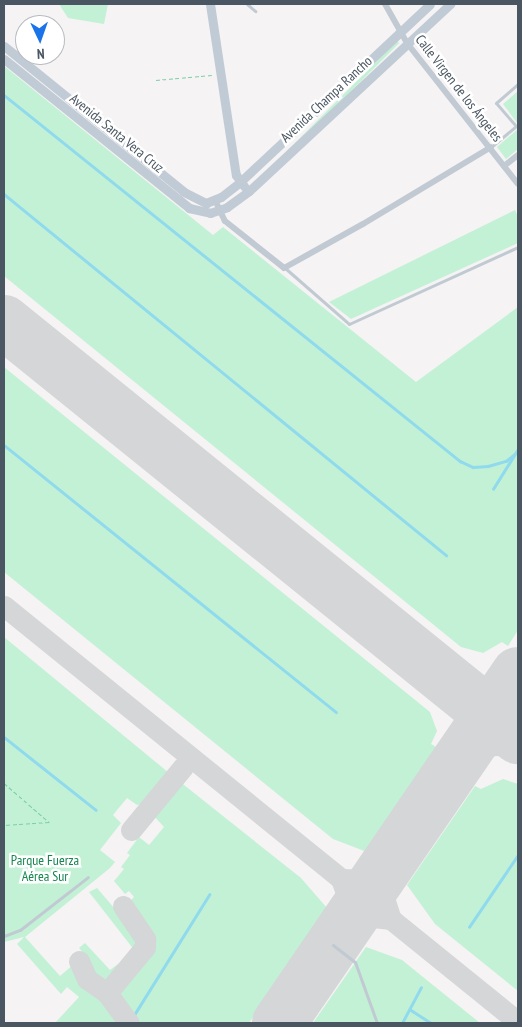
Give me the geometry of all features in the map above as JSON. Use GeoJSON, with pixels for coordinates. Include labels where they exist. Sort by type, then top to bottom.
{"type":"FeatureCollection","features":[{"type":"Feature","properties":{"kind":"main road"},"geometry":{"type":"LineString","coordinates":[[210,4],[236,174],[240,182],[249,191]]}},
{"type":"Feature","properties":{"kind":"main road","name":"Avenida Champa Rancho"},"geometry":{"type":"LineString","coordinates":[[215,200],[240,182],[430,4]]}},
{"type":"Feature","properties":{"kind":"main road","name":"Avenida Champa Rancho"},"geometry":{"type":"LineString","coordinates":[[219,211],[249,191],[450,4]]}},
{"type":"Feature","properties":{"kind":"main road","name":"Avenida Santa Vera Cruz"},"geometry":{"type":"LineString","coordinates":[[4,46],[192,198],[206,203],[215,200]]}},
{"type":"Feature","properties":{"kind":"main road","name":"Avenida Santa Vera Cruz"},"geometry":{"type":"LineString","coordinates":[[4,59],[189,208],[210,213],[219,211]]}},
{"type":"Feature","properties":{"kind":"street","name":"Calle Virgen de los Ángeles"},"geometry":{"type":"LineString","coordinates":[[385,4],[407,43],[491,147],[518,184]]}},
{"type":"Feature","properties":{"kind":"street"},"geometry":{"type":"LineString","coordinates":[[215,200],[225,221],[284,268],[363,224],[491,147]]}},
{"type":"Feature","properties":{"kind":"street"},"geometry":{"type":"LineString","coordinates":[[504,166],[518,155]]}},
{"type":"Feature","properties":{"kind":"lane"},"geometry":{"type":"LineString","coordinates":[[246,4],[255,10]]}},
{"type":"Feature","properties":{"kind":"lane"},"geometry":{"type":"LineString","coordinates":[[491,147],[516,126],[496,103],[518,84]]}},
{"type":"Feature","properties":{"kind":"lane"},"geometry":{"type":"LineString","coordinates":[[284,268],[287,274],[349,324],[518,247]]}},
{"type":"Feature","properties":{"kind":"lane"},"geometry":{"type":"LineString","coordinates":[[4,936],[20,930],[88,877]]}},
{"type":"Feature","properties":{"kind":"lane"},"geometry":{"type":"LineString","coordinates":[[333,945],[355,962],[377,1023]]}},
{"type":"Feature","properties":{"kind":"path"},"geometry":{"type":"LineString","coordinates":[[156,80],[220,75]]}},
{"type":"Feature","properties":{"kind":"path"},"geometry":{"type":"LineString","coordinates":[[4,784],[49,822],[4,825]]}},
{"type":"Feature","properties":{"kind":"green space"},"geometry":{"type":"Polygon","coordinates":[[[59,4],[108,4],[104,24],[68,18],[59,4]]]}},
{"type":"Feature","properties":{"kind":"green space"},"geometry":{"type":"Polygon","coordinates":[[[397,41],[399,43],[256,186],[254,184],[397,41]]]}},
{"type":"Feature","properties":{"kind":"green space"},"geometry":{"type":"Polygon","coordinates":[[[4,66],[213,235],[223,227],[416,382],[518,307],[518,630],[508,646],[502,642],[483,653],[461,647],[4,276],[4,66]]]}},
{"type":"Feature","properties":{"kind":"green space"},"geometry":{"type":"Polygon","coordinates":[[[518,91],[518,124],[503,104],[518,91]]]}},
{"type":"Feature","properties":{"kind":"green space"},"geometry":{"type":"Polygon","coordinates":[[[518,129],[518,149],[506,159],[497,147],[518,129]]]}},
{"type":"Feature","properties":{"kind":"green space"},"geometry":{"type":"Polygon","coordinates":[[[515,210],[518,217],[518,243],[351,319],[329,302],[515,210]]]}},
{"type":"Feature","properties":{"kind":"green space"},"geometry":{"type":"Polygon","coordinates":[[[4,367],[430,712],[437,731],[431,744],[438,748],[367,852],[333,839],[4,572],[4,367]]]}},
{"type":"Feature","properties":{"kind":"green space","name":"Parque Fuerza Aérea Sur"},"geometry":{"type":"Polygon","coordinates":[[[4,637],[169,773],[145,803],[137,805],[127,798],[113,815],[121,823],[100,850],[115,862],[110,868],[25,937],[60,976],[74,964],[80,970],[86,986],[105,999],[124,1023],[55,1023],[79,997],[67,987],[61,994],[17,944],[24,937],[4,942],[4,637]]]}},
{"type":"Feature","properties":{"kind":"green space"},"geometry":{"type":"Polygon","coordinates":[[[503,779],[518,784],[518,991],[435,924],[407,885],[475,786],[481,789],[503,779]]]}},
{"type":"Feature","properties":{"kind":"green space"},"geometry":{"type":"Polygon","coordinates":[[[179,781],[301,878],[327,908],[249,1023],[134,1023],[116,1002],[115,991],[154,952],[156,938],[130,901],[134,897],[129,891],[125,894],[114,881],[124,869],[121,867],[130,855],[127,853],[139,837],[149,845],[164,827],[153,815],[179,781]]]}},
{"type":"Feature","properties":{"kind":"green space"},"geometry":{"type":"Polygon","coordinates":[[[97,888],[139,937],[140,947],[135,951],[89,892],[97,888]]]}},
{"type":"Feature","properties":{"kind":"green space"},"geometry":{"type":"Polygon","coordinates":[[[85,943],[110,970],[118,964],[122,969],[105,987],[92,981],[81,959],[85,955],[79,948],[85,943]]]}},
{"type":"Feature","properties":{"kind":"green space"},"geometry":{"type":"Polygon","coordinates":[[[366,947],[402,960],[480,1023],[313,1023],[366,947]]]}},
{"type":"Feature","properties":{"kind":"waterway"},"geometry":{"type":"LineString","coordinates":[[4,95],[460,461],[473,467],[488,466],[506,461],[516,453]]}},
{"type":"Feature","properties":{"kind":"waterway"},"geometry":{"type":"LineString","coordinates":[[4,194],[446,555]]}},
{"type":"Feature","properties":{"kind":"waterway"},"geometry":{"type":"LineString","coordinates":[[4,445],[336,712]]}},
{"type":"Feature","properties":{"kind":"waterway"},"geometry":{"type":"LineString","coordinates":[[493,489],[518,449]]}},
{"type":"Feature","properties":{"kind":"waterway"},"geometry":{"type":"LineString","coordinates":[[4,737],[96,810]]}},
{"type":"Feature","properties":{"kind":"waterway"},"geometry":{"type":"LineString","coordinates":[[469,927],[518,855]]}},
{"type":"Feature","properties":{"kind":"waterway"},"geometry":{"type":"LineString","coordinates":[[134,1015],[209,895]]}},
{"type":"Feature","properties":{"kind":"waterway"},"geometry":{"type":"LineString","coordinates":[[402,1023],[421,988]]}},
{"type":"Feature","properties":{"kind":"waterway"},"geometry":{"type":"LineString","coordinates":[[411,1010],[431,1023]]}},
{"type":"Feature","properties":{"kind":"taxiway"},"geometry":{"type":"LineString","coordinates":[[4,606],[518,1022]]}},
{"type":"Feature","properties":{"kind":"taxiway"},"geometry":{"type":"LineString","coordinates":[[454,685],[468,717],[465,753]]}},
{"type":"Feature","properties":{"kind":"taxiway"},"geometry":{"type":"LineString","coordinates":[[444,782],[477,751],[493,745],[518,746]]}},
{"type":"Feature","properties":{"kind":"taxiway"},"geometry":{"type":"LineString","coordinates":[[131,830],[183,767]]}},
{"type":"Feature","properties":{"kind":"taxiway"},"geometry":{"type":"LineString","coordinates":[[341,879],[364,880],[389,863],[383,895],[391,919]]}},
{"type":"Feature","properties":{"kind":"taxiway"},"geometry":{"type":"LineString","coordinates":[[341,879],[350,904],[345,927],[365,916],[391,919]]}},
{"type":"Feature","properties":{"kind":"taxiway"},"geometry":{"type":"LineString","coordinates":[[123,906],[145,939],[145,947],[107,993],[129,1023]]}},
{"type":"Feature","properties":{"kind":"taxiway"},"geometry":{"type":"LineString","coordinates":[[79,961],[87,979],[107,993]]}},
{"type":"Feature","properties":{"kind":"runway"},"geometry":{"type":"LineString","coordinates":[[4,322],[518,737]]}},
{"type":"Feature","properties":{"kind":"runway"},"geometry":{"type":"LineString","coordinates":[[279,1023],[518,674]]}}]}
